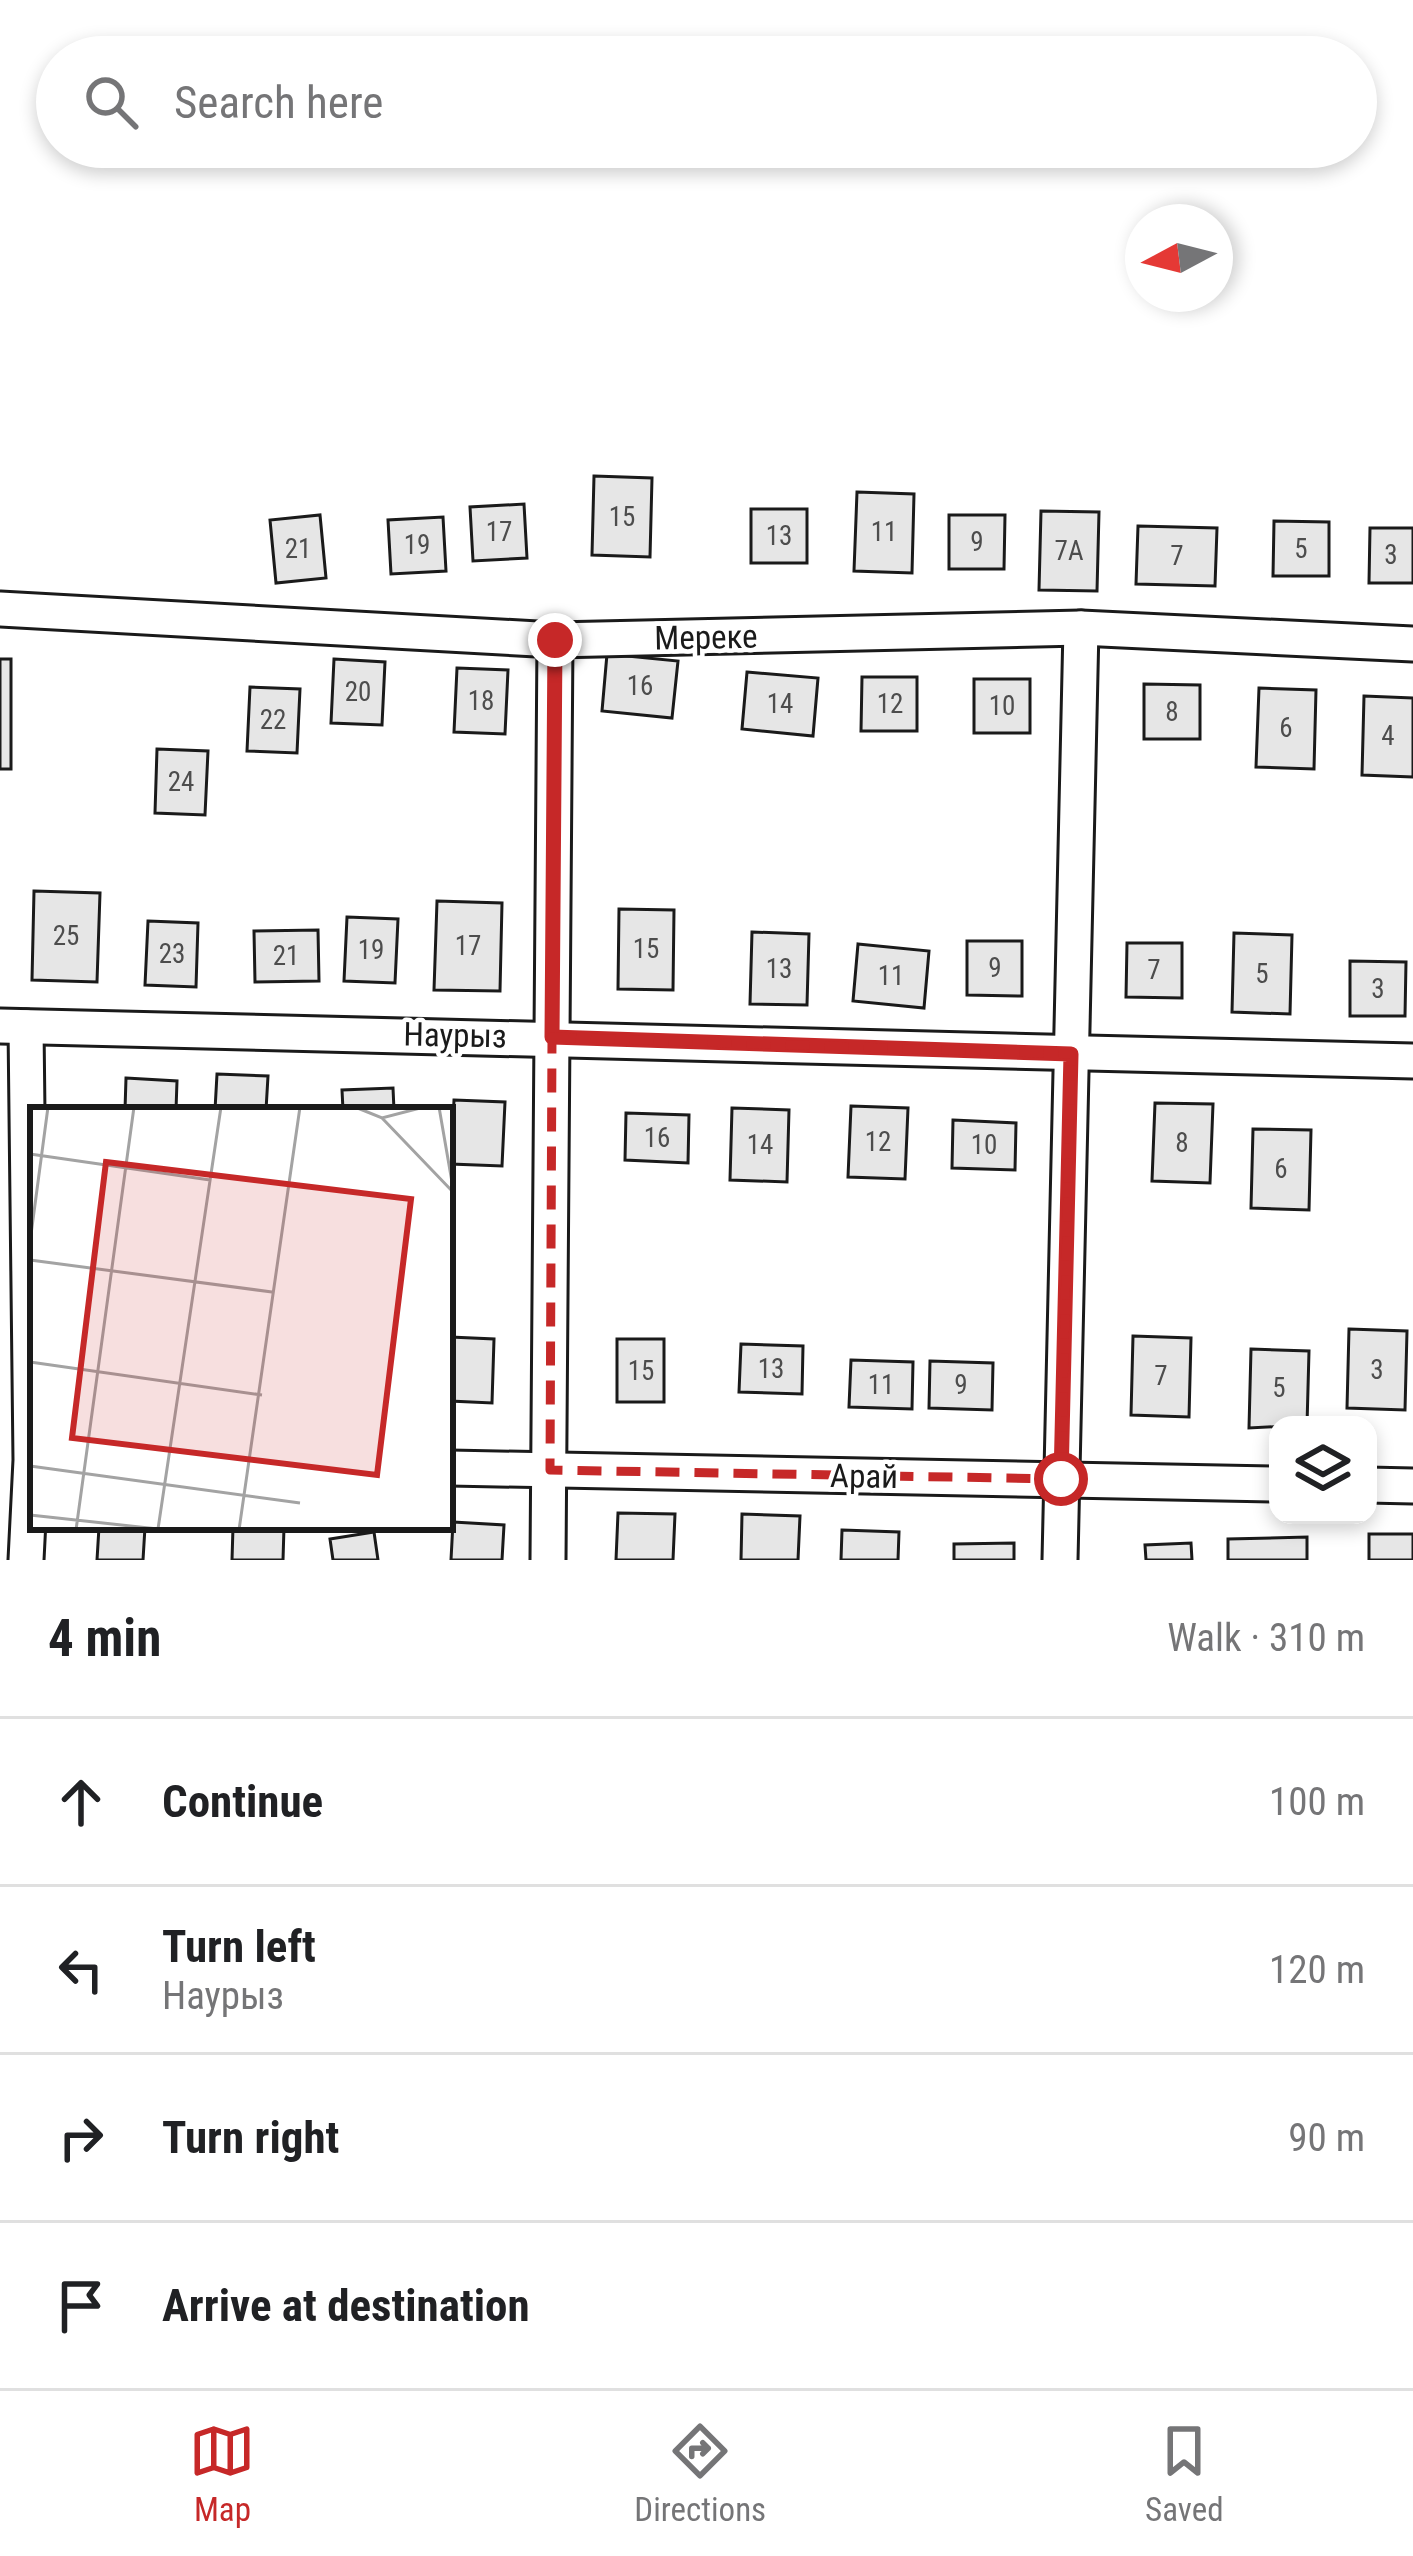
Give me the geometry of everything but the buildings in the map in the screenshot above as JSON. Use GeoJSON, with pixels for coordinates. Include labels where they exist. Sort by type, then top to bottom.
{"type":"FeatureCollection","features":[{"type":"Feature","properties":{"kind":"street","name":"Мереке"},"geometry":{"type":"LineString","coordinates":[[0,609],[555,640],[1081,628],[1413,644]]}},
{"type":"Feature","properties":{"kind":"street"},"geometry":{"type":"LineString","coordinates":[[1060,1560],[1081,628]]}},
{"type":"Feature","properties":{"kind":"street"},"geometry":{"type":"LineString","coordinates":[[548,1560],[555,640]]}},
{"type":"Feature","properties":{"kind":"street"},"geometry":{"type":"LineString","coordinates":[[13,1026],[26,1560]]}},
{"type":"Feature","properties":{"kind":"street","name":"Наурыз"},"geometry":{"type":"LineString","coordinates":[[13,1026],[1413,1061]]}},
{"type":"Feature","properties":{"kind":"street","name":"Арай"},"geometry":{"type":"LineString","coordinates":[[453,1468],[1269,1484]]}},
{"type":"Feature","properties":{"kind":"street"},"geometry":{"type":"LineString","coordinates":[[1377,1485],[1413,1486]]}},
{"type":"Feature","properties":{"kind":"highlighted area"},"geometry":{"type":"Polygon","coordinates":[[[552,1037],[1071,1054],[1061,1479],[550,1470],[552,1037]]]}},
{"type":"Feature","properties":{"kind":"route"},"geometry":{"type":"LineString","coordinates":[[555,640],[552,1037],[1071,1054],[1061,1479]]}}]}
